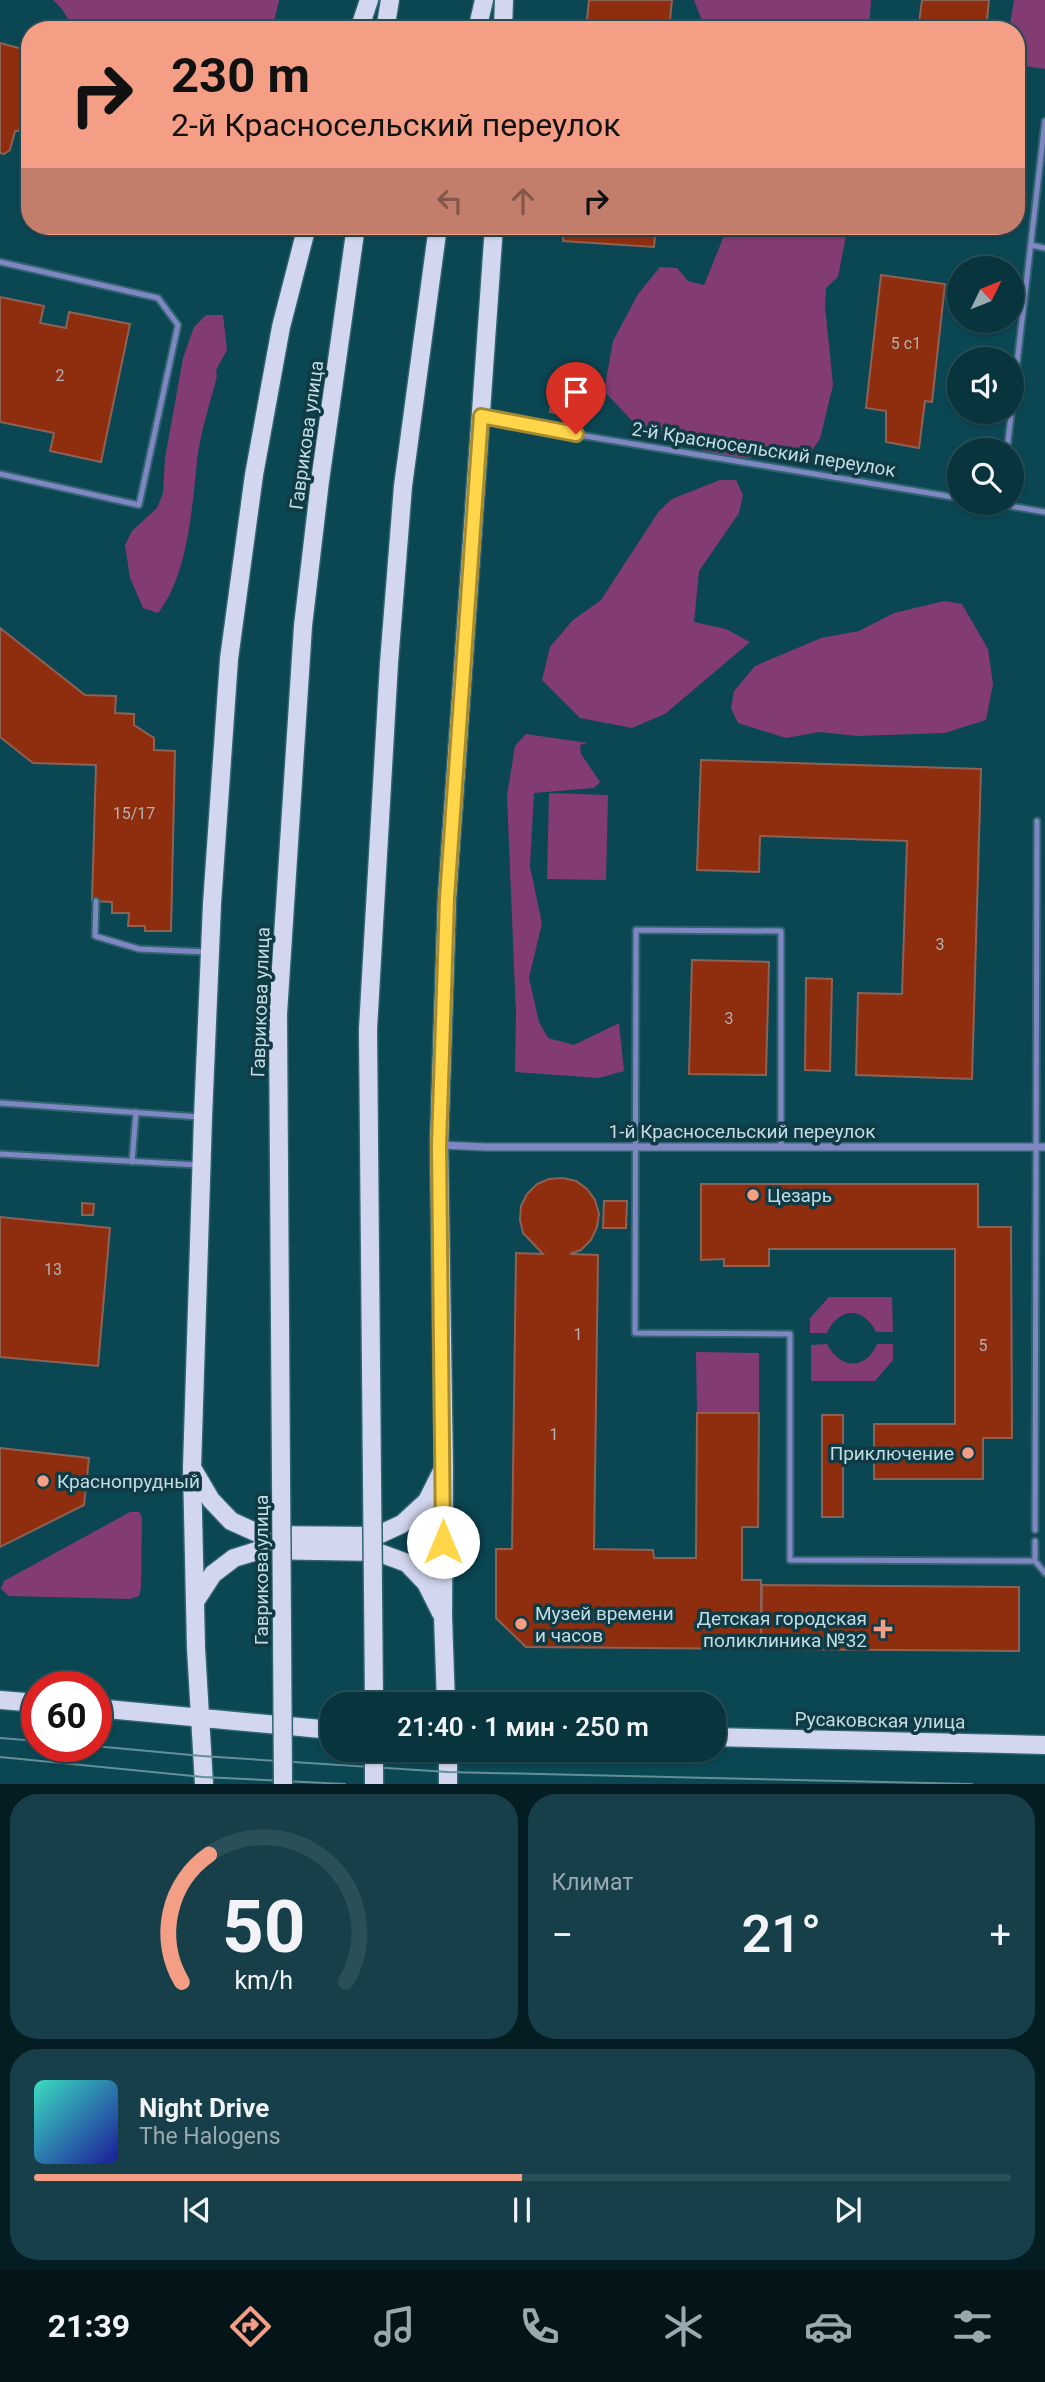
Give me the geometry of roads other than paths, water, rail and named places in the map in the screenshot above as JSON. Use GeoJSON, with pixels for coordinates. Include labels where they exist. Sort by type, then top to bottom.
{"type":"FeatureCollection","features":[{"type":"Feature","properties":{"kind":"main road"},"geometry":{"type":"LineString","coordinates":[[362,21],[369,0]]}},
{"type":"Feature","properties":{"kind":"main road"},"geometry":{"type":"LineString","coordinates":[[386,21],[390,0]]}},
{"type":"Feature","properties":{"kind":"main road"},"geometry":{"type":"LineString","coordinates":[[479,21],[484,0]]}},
{"type":"Feature","properties":{"kind":"main road"},"geometry":{"type":"LineString","coordinates":[[503,21],[504,0]]}},
{"type":"Feature","properties":{"kind":"main road"},"geometry":{"type":"LineString","coordinates":[[204,1783],[199,1717],[192,1468],[203,1117],[229,659],[254,475],[281,327],[305,235]]}},
{"type":"Feature","properties":{"kind":"main road","name":"Гаврикова улица"},"geometry":{"type":"LineString","coordinates":[[284,1783],[278,1014],[303,625],[355,235]]}},
{"type":"Feature","properties":{"kind":"main road"},"geometry":{"type":"LineString","coordinates":[[374,1692],[368,1029],[389,663],[403,486],[437,235]]}},
{"type":"Feature","properties":{"kind":"main road"},"geometry":{"type":"LineString","coordinates":[[446,1692],[439,1145],[447,898],[493,235]]}},
{"type":"Feature","properties":{"kind":"main road"},"geometry":{"type":"LineString","coordinates":[[192,1468],[211,1500],[231,1521],[262,1535],[376,1536],[402,1524],[426,1501],[444,1467]]}},
{"type":"Feature","properties":{"kind":"main road"},"geometry":{"type":"LineString","coordinates":[[196,1600],[213,1574],[234,1558],[260,1550],[377,1552],[407,1563],[426,1583],[443,1616]]}},
{"type":"Feature","properties":{"kind":"main road"},"geometry":{"type":"LineString","coordinates":[[0,1700],[21,1702]]}},
{"type":"Feature","properties":{"kind":"main road"},"geometry":{"type":"LineString","coordinates":[[112,1709],[320,1729]]}},
{"type":"Feature","properties":{"kind":"main road","name":"Русаковская улица"},"geometry":{"type":"LineString","coordinates":[[726,1737],[1045,1745]]}},
{"type":"Feature","properties":{"kind":"main road"},"geometry":{"type":"LineString","coordinates":[[374,1762],[374,1783]]}},
{"type":"Feature","properties":{"kind":"main road"},"geometry":{"type":"LineString","coordinates":[[448,1762],[448,1783]]}},
{"type":"Feature","properties":{"kind":"street","name":"1-й Красносельский переулок"},"geometry":{"type":"LineString","coordinates":[[439,1145],[1045,1147]]}},
{"type":"Feature","properties":{"kind":"lane"},"geometry":{"type":"LineString","coordinates":[[1008,438],[1045,121]]}},
{"type":"Feature","properties":{"kind":"lane"},"geometry":{"type":"LineString","coordinates":[[1031,246],[1045,248]]}},
{"type":"Feature","properties":{"kind":"lane"},"geometry":{"type":"LineString","coordinates":[[0,262],[158,298],[178,325],[138,505],[0,474]]}},
{"type":"Feature","properties":{"kind":"lane","name":"2-й Красносельский переулок"},"geometry":{"type":"LineString","coordinates":[[481,416],[549,430],[947,496]]}},
{"type":"Feature","properties":{"kind":"lane"},"geometry":{"type":"LineString","coordinates":[[1024,508],[1045,512]]}},
{"type":"Feature","properties":{"kind":"lane"},"geometry":{"type":"LineString","coordinates":[[1035,1530],[1037,821]]}},
{"type":"Feature","properties":{"kind":"lane"},"geometry":{"type":"LineString","coordinates":[[96,901],[95,936],[139,949],[211,952]]}},
{"type":"Feature","properties":{"kind":"lane"},"geometry":{"type":"LineString","coordinates":[[781,1146],[781,931],[636,930],[635,1334],[790,1334],[790,1560],[1035,1561]]}},
{"type":"Feature","properties":{"kind":"lane"},"geometry":{"type":"LineString","coordinates":[[0,1103],[203,1117]]}},
{"type":"Feature","properties":{"kind":"lane"},"geometry":{"type":"LineString","coordinates":[[132,1162],[136,1112]]}},
{"type":"Feature","properties":{"kind":"lane"},"geometry":{"type":"LineString","coordinates":[[0,1154],[201,1166]]}},
{"type":"Feature","properties":{"kind":"lane"},"geometry":{"type":"LineString","coordinates":[[1035,1541],[1035,1561],[1045,1573]]}},
{"type":"Feature","properties":{"kind":"tram line"},"geometry":{"type":"LineString","coordinates":[[0,1738],[21,1740]]}},
{"type":"Feature","properties":{"kind":"tram line"},"geometry":{"type":"LineString","coordinates":[[112,1748],[448,1772],[972,1784]]}},
{"type":"Feature","properties":{"kind":"tram line"},"geometry":{"type":"LineString","coordinates":[[0,1757],[203,1777],[345,1784]]}},
{"type":"Feature","properties":{"kind":"place","name":"Цезарь"},"geometry":{"type":"Point","coordinates":[753,1195]}},
{"type":"Feature","properties":{"kind":"place","name":"Приключение"},"geometry":{"type":"Point","coordinates":[968,1453]}},
{"type":"Feature","properties":{"kind":"place","name":"Краснопрудный"},"geometry":{"type":"Point","coordinates":[43,1481]}},
{"type":"Feature","properties":{"kind":"place","name":"Музей времени и часов"},"geometry":{"type":"Point","coordinates":[521,1624]}},
{"type":"Feature","properties":{"kind":"place","name":"Детская городская поликлиника №32"},"geometry":{"type":"Point","coordinates":[883,1629]}}]}
